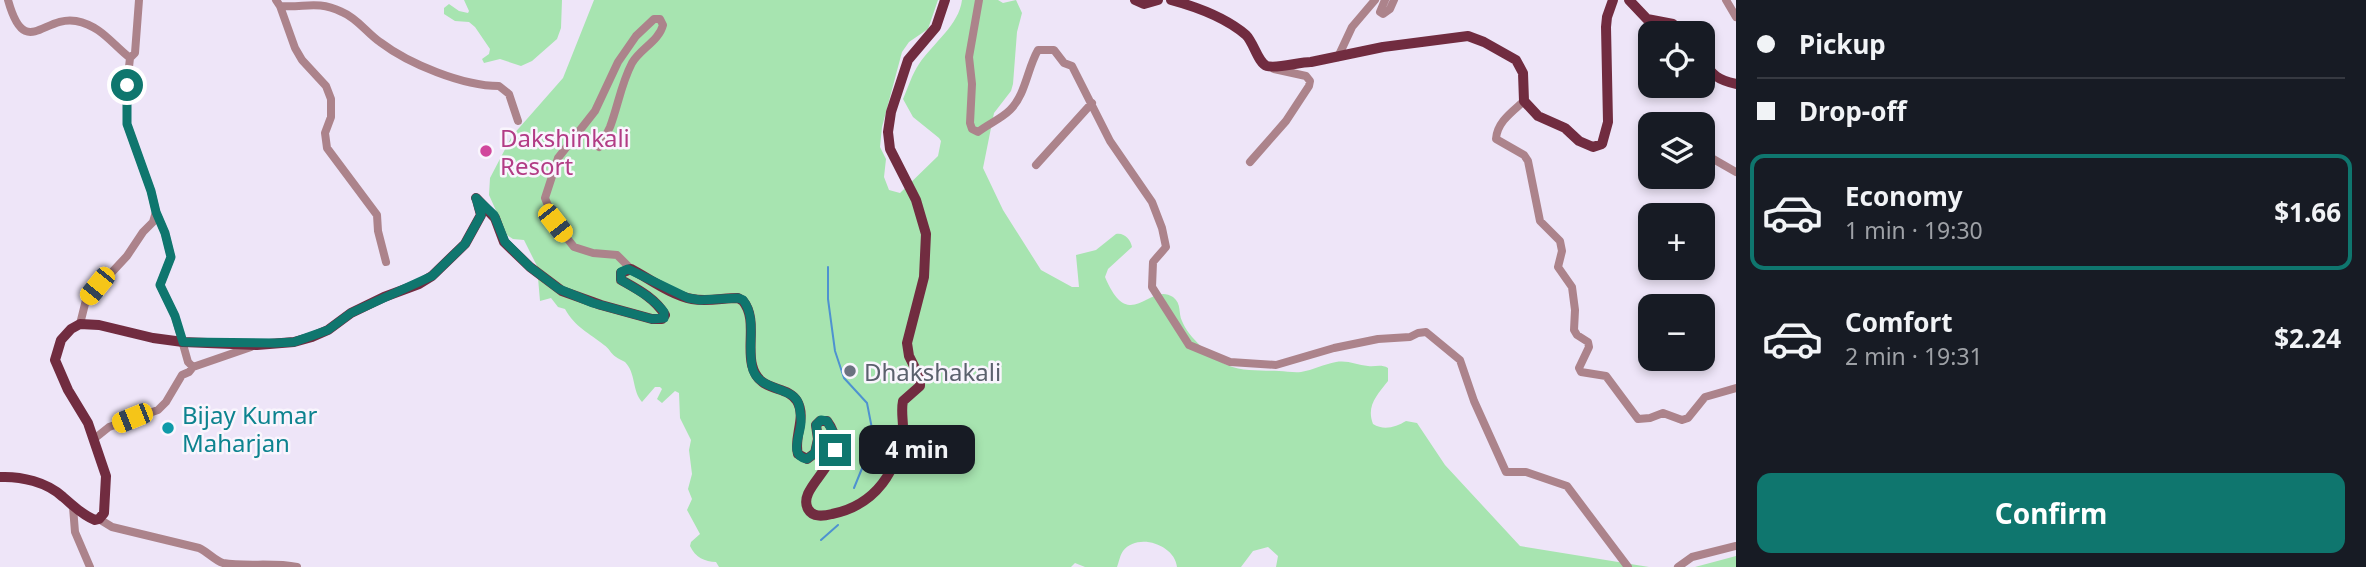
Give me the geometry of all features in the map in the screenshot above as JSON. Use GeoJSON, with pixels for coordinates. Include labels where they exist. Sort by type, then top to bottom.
{"type":"FeatureCollection","features":[{"type":"Feature","properties":{"kind":"main road"},"geometry":{"type":"LineString","coordinates":[[0,477],[16,476],[49,487],[86,516],[99,519],[104,513],[107,476],[94,439],[55,360],[61,340],[71,329],[80,324],[99,325],[183,342],[257,345],[294,342],[312,337],[328,330],[351,313],[432,276],[465,244],[481,215],[476,198],[494,215],[505,242],[530,267],[562,291],[601,305],[652,319],[662,319],[665,315],[660,307],[636,287],[621,280],[621,272],[631,269],[688,298],[738,298],[745,303],[750,316],[751,359],[756,376],[768,385],[793,396],[798,402],[801,420],[796,444],[798,454],[807,459],[815,453],[818,439],[816,425],[820,421],[827,421],[833,432],[835,444],[832,457],[807,497],[806,505],[810,512],[821,516],[839,512],[873,495],[883,486],[898,450],[903,427],[903,401],[920,386],[920,378],[909,356],[907,343],[924,278],[927,246],[916,200],[890,149],[889,121],[908,60],[936,27],[945,0]]}},
{"type":"Feature","properties":{"kind":"main road"},"geometry":{"type":"LineString","coordinates":[[1135,0],[1144,4],[1158,0]]}},
{"type":"Feature","properties":{"kind":"main road"},"geometry":{"type":"LineString","coordinates":[[1171,0],[1217,16],[1233,25],[1247,36],[1263,64],[1270,67],[1383,47],[1468,36],[1516,60],[1523,73],[1524,101],[1538,116],[1565,128],[1587,146],[1593,147],[1602,144],[1608,122],[1607,17],[1613,0]]}},
{"type":"Feature","properties":{"kind":"main road"},"geometry":{"type":"LineString","coordinates":[[1629,0],[1647,19],[1657,21]]}},
{"type":"Feature","properties":{"kind":"main road"},"geometry":{"type":"LineString","coordinates":[[1715,76],[1736,84]]}},
{"type":"Feature","properties":{"kind":"street"},"geometry":{"type":"LineString","coordinates":[[8,0],[15,23],[24,30],[39,31],[67,20],[78,22],[97,28],[130,58]]}},
{"type":"Feature","properties":{"kind":"street"},"geometry":{"type":"LineString","coordinates":[[139,0],[135,53],[130,58],[127,85],[127,124],[171,257],[160,285],[175,316],[188,362],[193,367]]}},
{"type":"Feature","properties":{"kind":"street"},"geometry":{"type":"LineString","coordinates":[[979,0],[970,57],[972,130],[978,132],[1009,112],[1020,97],[1030,64],[1038,50],[1054,50],[1064,63],[1072,66],[1110,141],[1152,202],[1166,247],[1153,262],[1153,287],[1189,345],[1230,362],[1276,365],[1334,348],[1378,339],[1410,337],[1426,332],[1460,360],[1474,401],[1506,472],[1526,472],[1567,486],[1628,567]]}},
{"type":"Feature","properties":{"kind":"street"},"geometry":{"type":"LineString","coordinates":[[1338,57],[1352,27],[1375,0]]}},
{"type":"Feature","properties":{"kind":"street"},"geometry":{"type":"LineString","coordinates":[[1385,0],[1380,12],[1383,14],[1395,0]]}},
{"type":"Feature","properties":{"kind":"street"},"geometry":{"type":"LineString","coordinates":[[1726,0],[1736,17]]}},
{"type":"Feature","properties":{"kind":"street"},"geometry":{"type":"LineString","coordinates":[[278,3],[295,7],[310,3],[343,12],[382,44],[424,67],[481,86],[499,86],[509,94],[518,121]]}},
{"type":"Feature","properties":{"kind":"street"},"geometry":{"type":"LineString","coordinates":[[278,3],[295,48],[302,60],[326,86],[331,99],[331,117],[325,134],[327,148],[377,215],[386,262]]}},
{"type":"Feature","properties":{"kind":"street"},"geometry":{"type":"LineString","coordinates":[[599,147],[610,128],[620,91],[633,61],[662,29],[660,19],[654,19],[636,36],[618,62],[595,111],[558,158],[545,198],[555,223],[574,247],[593,253],[617,255],[631,269]]}},
{"type":"Feature","properties":{"kind":"street"},"geometry":{"type":"LineString","coordinates":[[1250,162],[1286,121],[1309,86],[1310,81],[1306,76],[1270,67]]}},
{"type":"Feature","properties":{"kind":"street"},"geometry":{"type":"LineString","coordinates":[[1524,101],[1503,121],[1495,136],[1528,160],[1541,221],[1560,241],[1562,251],[1558,267],[1573,287],[1575,296],[1574,330],[1588,342],[1589,347],[1581,361],[1581,372],[1606,376],[1638,419],[1644,420],[1663,413],[1682,420],[1688,418],[1705,397],[1736,388]]}},
{"type":"Feature","properties":{"kind":"street"},"geometry":{"type":"LineString","coordinates":[[1036,165],[1091,103]]}},
{"type":"Feature","properties":{"kind":"street"},"geometry":{"type":"LineString","coordinates":[[1715,160],[1736,172]]}},
{"type":"Feature","properties":{"kind":"street"},"geometry":{"type":"LineString","coordinates":[[80,324],[86,300],[127,256],[153,222],[156,212]]}},
{"type":"Feature","properties":{"kind":"street"},"geometry":{"type":"LineString","coordinates":[[94,439],[109,427],[158,410],[182,375],[193,367],[257,345]]}},
{"type":"Feature","properties":{"kind":"street"},"geometry":{"type":"LineString","coordinates":[[73,507],[75,532],[90,567]]}},
{"type":"Feature","properties":{"kind":"street"},"geometry":{"type":"LineString","coordinates":[[99,519],[112,527],[199,548],[209,552],[216,565],[298,567]]}},
{"type":"Feature","properties":{"kind":"street"},"geometry":{"type":"LineString","coordinates":[[1678,567],[1692,557],[1736,546]]}},
{"type":"Feature","properties":{"kind":"green space"},"geometry":{"type":"Polygon","coordinates":[[[464,0],[562,0],[561,28],[557,39],[532,61],[521,66],[500,59],[484,63],[482,59],[489,54],[490,49],[475,27],[469,22],[455,21],[444,14],[444,8],[449,4],[468,13],[464,0]]]}},
{"type":"Feature","properties":{"kind":"green space"},"geometry":{"type":"Polygon","coordinates":[[[594,0],[938,0],[928,29],[909,42],[902,52],[882,127],[880,147],[886,159],[884,177],[889,190],[900,193],[938,156],[941,141],[913,117],[903,99],[917,68],[951,26],[962,0],[998,0],[1003,3],[1016,0],[1022,13],[1017,32],[1013,84],[1011,91],[994,113],[983,168],[1003,210],[1041,270],[1072,287],[1079,287],[1076,255],[1096,250],[1116,234],[1124,235],[1132,247],[1108,269],[1105,277],[1114,294],[1123,303],[1131,305],[1164,294],[1173,297],[1178,303],[1185,327],[1195,340],[1214,357],[1233,367],[1298,372],[1332,363],[1348,362],[1388,368],[1388,381],[1372,406],[1373,424],[1386,428],[1406,421],[1417,423],[1445,465],[1520,546],[1649,567],[1276,567],[1278,556],[1268,547],[1253,551],[1241,567],[1177,567],[1175,559],[1163,547],[1146,542],[1130,545],[1122,553],[1117,567],[1085,567],[1075,563],[1071,567],[719,567],[716,562],[701,558],[690,546],[700,534],[687,510],[692,499],[688,489],[692,474],[689,450],[691,440],[680,418],[679,393],[675,391],[662,403],[657,399],[662,389],[655,387],[642,402],[625,362],[578,325],[565,309],[558,307],[551,298],[540,301],[537,266],[524,240],[513,239],[507,235],[489,195],[490,178],[512,136],[563,78],[594,0]]]}},
{"type":"Feature","properties":{"kind":"green space"},"geometry":{"type":"Polygon","coordinates":[[[1736,556],[1736,567],[1695,567],[1736,556]]]}},
{"type":"Feature","properties":{"kind":"waterway"},"geometry":{"type":"LineString","coordinates":[[828,267],[828,299],[835,351],[844,378],[867,403],[874,439],[854,488]]}},
{"type":"Feature","properties":{"kind":"waterway"},"geometry":{"type":"LineString","coordinates":[[821,540],[838,525]]}},
{"type":"Feature","properties":{"kind":"place","name":"Dakshinkali Resort"},"geometry":{"type":"Point","coordinates":[486,151]}},
{"type":"Feature","properties":{"kind":"place","name":"Dhakshakali"},"geometry":{"type":"Point","coordinates":[850,371]}},
{"type":"Feature","properties":{"kind":"place","name":"Bijay Kumar Maharjan"},"geometry":{"type":"Point","coordinates":[168,428]}},
{"type":"Feature","properties":{"kind":"route"},"geometry":{"type":"LineString","coordinates":[[127,85],[127,124],[171,257],[160,285],[175,316],[183,342],[257,345],[294,342],[328,330],[351,313],[432,276],[465,244],[481,215],[476,198],[494,215],[502,239],[530,267],[566,293],[652,319],[664,318],[660,307],[636,287],[621,280],[621,272],[631,269],[688,298],[743,300],[750,316],[750,351],[756,376],[763,383],[793,396],[798,402],[801,420],[796,444],[798,454],[807,459],[815,453],[818,439],[816,425],[821,420],[827,421],[831,427],[835,450]]}}]}
